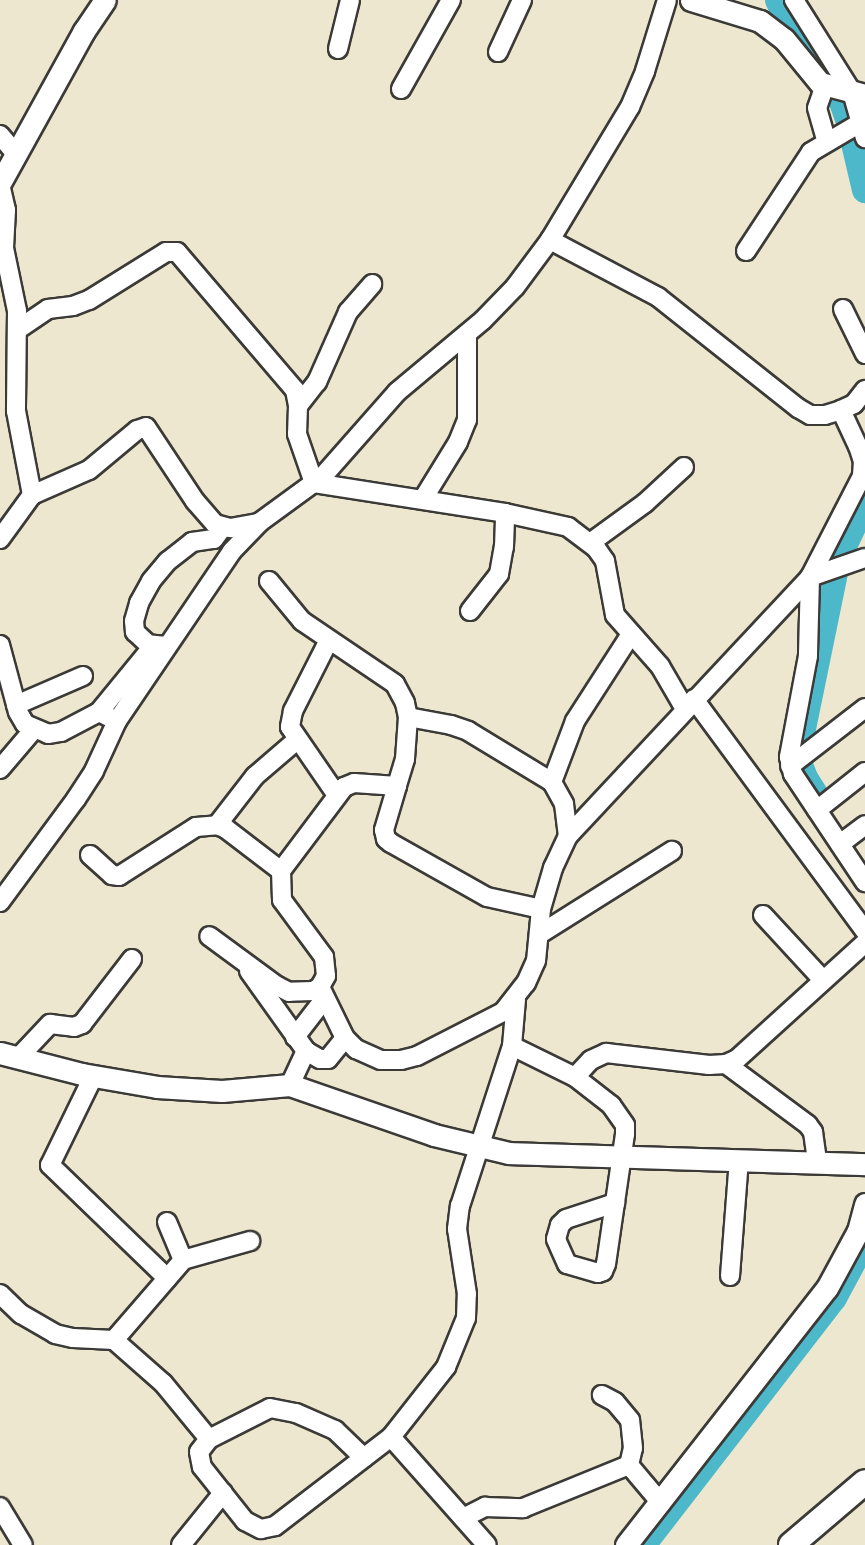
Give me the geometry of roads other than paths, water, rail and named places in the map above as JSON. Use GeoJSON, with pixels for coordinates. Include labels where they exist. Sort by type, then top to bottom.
{"type":"FeatureCollection","features":[{"type":"Feature","properties":{"kind":"main road"},"geometry":{"type":"LineString","coordinates":[[791,1545],[865,1482]]}},
{"type":"Feature","properties":{"kind":"street"},"geometry":{"type":"LineString","coordinates":[[32,495],[16,411],[17,330],[13,291],[4,248],[6,210],[0,184],[84,31],[105,0]]}},
{"type":"Feature","properties":{"kind":"street"},"geometry":{"type":"LineString","coordinates":[[338,49],[351,0]]}},
{"type":"Feature","properties":{"kind":"street"},"geometry":{"type":"LineString","coordinates":[[401,89],[451,0]]}},
{"type":"Feature","properties":{"kind":"street"},"geometry":{"type":"LineString","coordinates":[[498,52],[522,0]]}},
{"type":"Feature","properties":{"kind":"street"},"geometry":{"type":"LineString","coordinates":[[0,645],[4,680],[25,724],[48,734],[61,732],[99,712],[160,646],[232,551],[260,522],[314,483],[397,392],[467,334],[515,287],[550,240],[630,107],[645,71],[667,0]]}},
{"type":"Feature","properties":{"kind":"street"},"geometry":{"type":"LineString","coordinates":[[691,0],[739,13],[774,29],[812,75],[843,90]]}},
{"type":"Feature","properties":{"kind":"street"},"geometry":{"type":"LineString","coordinates":[[746,251],[804,160],[826,140],[856,129],[843,90],[794,0]]}},
{"type":"Feature","properties":{"kind":"street"},"geometry":{"type":"LineString","coordinates":[[826,140],[817,108],[843,90]]}},
{"type":"Feature","properties":{"kind":"street"},"geometry":{"type":"LineString","coordinates":[[0,135],[16,154]]}},
{"type":"Feature","properties":{"kind":"street"},"geometry":{"type":"LineString","coordinates":[[550,240],[658,297],[810,415],[825,415],[841,410],[854,404],[865,390]]}},
{"type":"Feature","properties":{"kind":"street"},"geometry":{"type":"LineString","coordinates":[[17,330],[39,313],[55,307],[80,304],[166,252],[177,252],[290,383],[298,406],[297,434],[314,483]]}},
{"type":"Feature","properties":{"kind":"street"},"geometry":{"type":"LineString","coordinates":[[298,406],[317,382],[348,313],[372,284]]}},
{"type":"Feature","properties":{"kind":"street"},"geometry":{"type":"LineString","coordinates":[[842,309],[865,354]]}},
{"type":"Feature","properties":{"kind":"street"},"geometry":{"type":"LineString","coordinates":[[424,499],[458,442],[467,420],[467,334]]}},
{"type":"Feature","properties":{"kind":"street"},"geometry":{"type":"LineString","coordinates":[[841,410],[863,461],[862,476],[844,569],[808,656],[789,747],[790,766],[865,881]]}},
{"type":"Feature","properties":{"kind":"street"},"geometry":{"type":"LineString","coordinates":[[0,539],[32,495],[89,470],[137,430],[146,427],[206,515],[222,528]]}},
{"type":"Feature","properties":{"kind":"street"},"geometry":{"type":"LineString","coordinates":[[590,543],[645,503],[684,467]]}},
{"type":"Feature","properties":{"kind":"street"},"geometry":{"type":"LineString","coordinates":[[314,483],[505,513],[568,527],[590,543],[605,561],[615,615],[660,666],[865,931]]}},
{"type":"Feature","properties":{"kind":"street"},"geometry":{"type":"LineString","coordinates":[[471,611],[499,574],[505,547],[505,513]]}},
{"type":"Feature","properties":{"kind":"street"},"geometry":{"type":"LineString","coordinates":[[160,646],[138,638],[133,627],[139,603],[151,581],[187,545],[209,541],[222,528],[260,522]]}},
{"type":"Feature","properties":{"kind":"street"},"geometry":{"type":"LineString","coordinates":[[322,993],[345,1038],[368,1056],[401,1060],[417,1056],[503,1012],[516,999],[536,961],[541,909],[553,868],[568,836],[689,704],[844,569]]}},
{"type":"Feature","properties":{"kind":"street"},"geometry":{"type":"LineString","coordinates":[[269,581],[302,621],[395,684],[405,704],[408,717],[405,759],[384,830],[391,844],[487,897],[541,909]]}},
{"type":"Feature","properties":{"kind":"street"},"geometry":{"type":"LineString","coordinates":[[552,782],[575,721],[631,634]]}},
{"type":"Feature","properties":{"kind":"street"},"geometry":{"type":"LineString","coordinates":[[329,640],[293,711],[290,727],[337,793]]}},
{"type":"Feature","properties":{"kind":"street"},"geometry":{"type":"LineString","coordinates":[[0,902],[88,780],[117,721],[160,646]]}},
{"type":"Feature","properties":{"kind":"street"},"geometry":{"type":"LineString","coordinates":[[16,705],[83,676]]}},
{"type":"Feature","properties":{"kind":"street"},"geometry":{"type":"LineString","coordinates":[[790,766],[865,708]]}},
{"type":"Feature","properties":{"kind":"street"},"geometry":{"type":"LineString","coordinates":[[99,712],[117,721]]}},
{"type":"Feature","properties":{"kind":"street"},"geometry":{"type":"LineString","coordinates":[[408,717],[450,724],[468,731],[552,782],[564,804],[568,836]]}},
{"type":"Feature","properties":{"kind":"street"},"geometry":{"type":"LineString","coordinates":[[0,769],[34,729]]}},
{"type":"Feature","properties":{"kind":"street"},"geometry":{"type":"LineString","coordinates":[[217,825],[255,776],[297,740]]}},
{"type":"Feature","properties":{"kind":"street"},"geometry":{"type":"LineString","coordinates":[[817,810],[865,772]]}},
{"type":"Feature","properties":{"kind":"street"},"geometry":{"type":"LineString","coordinates":[[290,1085],[300,1044],[322,993],[326,976],[324,957],[282,900],[281,871],[337,793],[354,783],[397,786]]}},
{"type":"Feature","properties":{"kind":"street"},"geometry":{"type":"LineString","coordinates":[[90,855],[112,876],[119,876],[196,827],[217,825],[281,871]]}},
{"type":"Feature","properties":{"kind":"street"},"geometry":{"type":"LineString","coordinates":[[840,845],[865,825]]}},
{"type":"Feature","properties":{"kind":"street"},"geometry":{"type":"LineString","coordinates":[[540,934],[672,851]]}},
{"type":"Feature","properties":{"kind":"street"},"geometry":{"type":"LineString","coordinates":[[763,915],[822,980]]}},
{"type":"Feature","properties":{"kind":"street"},"geometry":{"type":"LineString","coordinates":[[209,936],[242,960],[266,986],[300,1044],[320,1059],[328,1059],[345,1038]]}},
{"type":"Feature","properties":{"kind":"street"},"geometry":{"type":"LineString","coordinates":[[575,1077],[591,1060],[606,1053],[692,1064],[726,1064],[737,1059],[865,943]]}},
{"type":"Feature","properties":{"kind":"street"},"geometry":{"type":"LineString","coordinates":[[9,1056],[50,1024],[74,1027],[82,1024],[132,959]]}},
{"type":"Feature","properties":{"kind":"street"},"geometry":{"type":"LineString","coordinates":[[266,986],[289,992],[322,993]]}},
{"type":"Feature","properties":{"kind":"street"},"geometry":{"type":"LineString","coordinates":[[364,1458],[335,1430],[296,1413],[270,1408],[209,1439],[202,1445],[198,1457],[202,1467],[245,1521],[267,1529],[275,1526],[364,1458],[391,1437],[446,1367],[462,1333],[467,1294],[457,1229],[460,1206],[512,1046],[516,999]]}},
{"type":"Feature","properties":{"kind":"street"},"geometry":{"type":"LineString","coordinates":[[512,1046],[575,1077],[620,1115],[625,1125],[615,1203]]}},
{"type":"Feature","properties":{"kind":"street"},"geometry":{"type":"LineString","coordinates":[[9,1056],[93,1077],[187,1090],[222,1091],[290,1085],[479,1147],[535,1155],[865,1164]]}},
{"type":"Feature","properties":{"kind":"street"},"geometry":{"type":"LineString","coordinates":[[726,1064],[808,1125],[815,1141],[817,1162]]}},
{"type":"Feature","properties":{"kind":"street"},"geometry":{"type":"LineString","coordinates":[[93,1077],[50,1165],[167,1278]]}},
{"type":"Feature","properties":{"kind":"street"},"geometry":{"type":"LineString","coordinates":[[730,1276],[739,1160]]}},
{"type":"Feature","properties":{"kind":"street"},"geometry":{"type":"LineString","coordinates":[[626,1545],[662,1503],[713,1430],[827,1288],[858,1231],[865,1204]]}},
{"type":"Feature","properties":{"kind":"street"},"geometry":{"type":"LineString","coordinates":[[167,1222],[183,1260]]}},
{"type":"Feature","properties":{"kind":"street"},"geometry":{"type":"LineString","coordinates":[[114,1340],[183,1260],[250,1241]]}},
{"type":"Feature","properties":{"kind":"street"},"geometry":{"type":"LineString","coordinates":[[0,1294],[21,1314],[55,1334],[73,1338],[114,1340],[163,1383],[209,1439]]}},
{"type":"Feature","properties":{"kind":"street"},"geometry":{"type":"LineString","coordinates":[[602,1395],[615,1402],[630,1420],[633,1448],[629,1465]]}},
{"type":"Feature","properties":{"kind":"street"},"geometry":{"type":"LineString","coordinates":[[391,1437],[487,1545]]}},
{"type":"Feature","properties":{"kind":"street"},"geometry":{"type":"LineString","coordinates":[[463,1518],[485,1507],[523,1508],[629,1465]]}},
{"type":"Feature","properties":{"kind":"street"},"geometry":{"type":"LineString","coordinates":[[629,1465],[662,1503]]}},
{"type":"Feature","properties":{"kind":"street"},"geometry":{"type":"LineString","coordinates":[[181,1545],[223,1493]]}},
{"type":"Feature","properties":{"kind":"street"},"geometry":{"type":"LineString","coordinates":[[0,1507],[23,1545]]}},
{"type":"Feature","properties":{"kind":"waterway"},"geometry":{"type":"LineString","coordinates":[[778,0],[796,39],[833,77],[849,122],[865,190]]}},
{"type":"Feature","properties":{"kind":"waterway"},"geometry":{"type":"LineString","coordinates":[[820,802],[806,780],[797,758],[838,559],[865,502]]}},
{"type":"Feature","properties":{"kind":"waterway"},"geometry":{"type":"LineString","coordinates":[[643,1545],[834,1298],[865,1240]]}}]}
